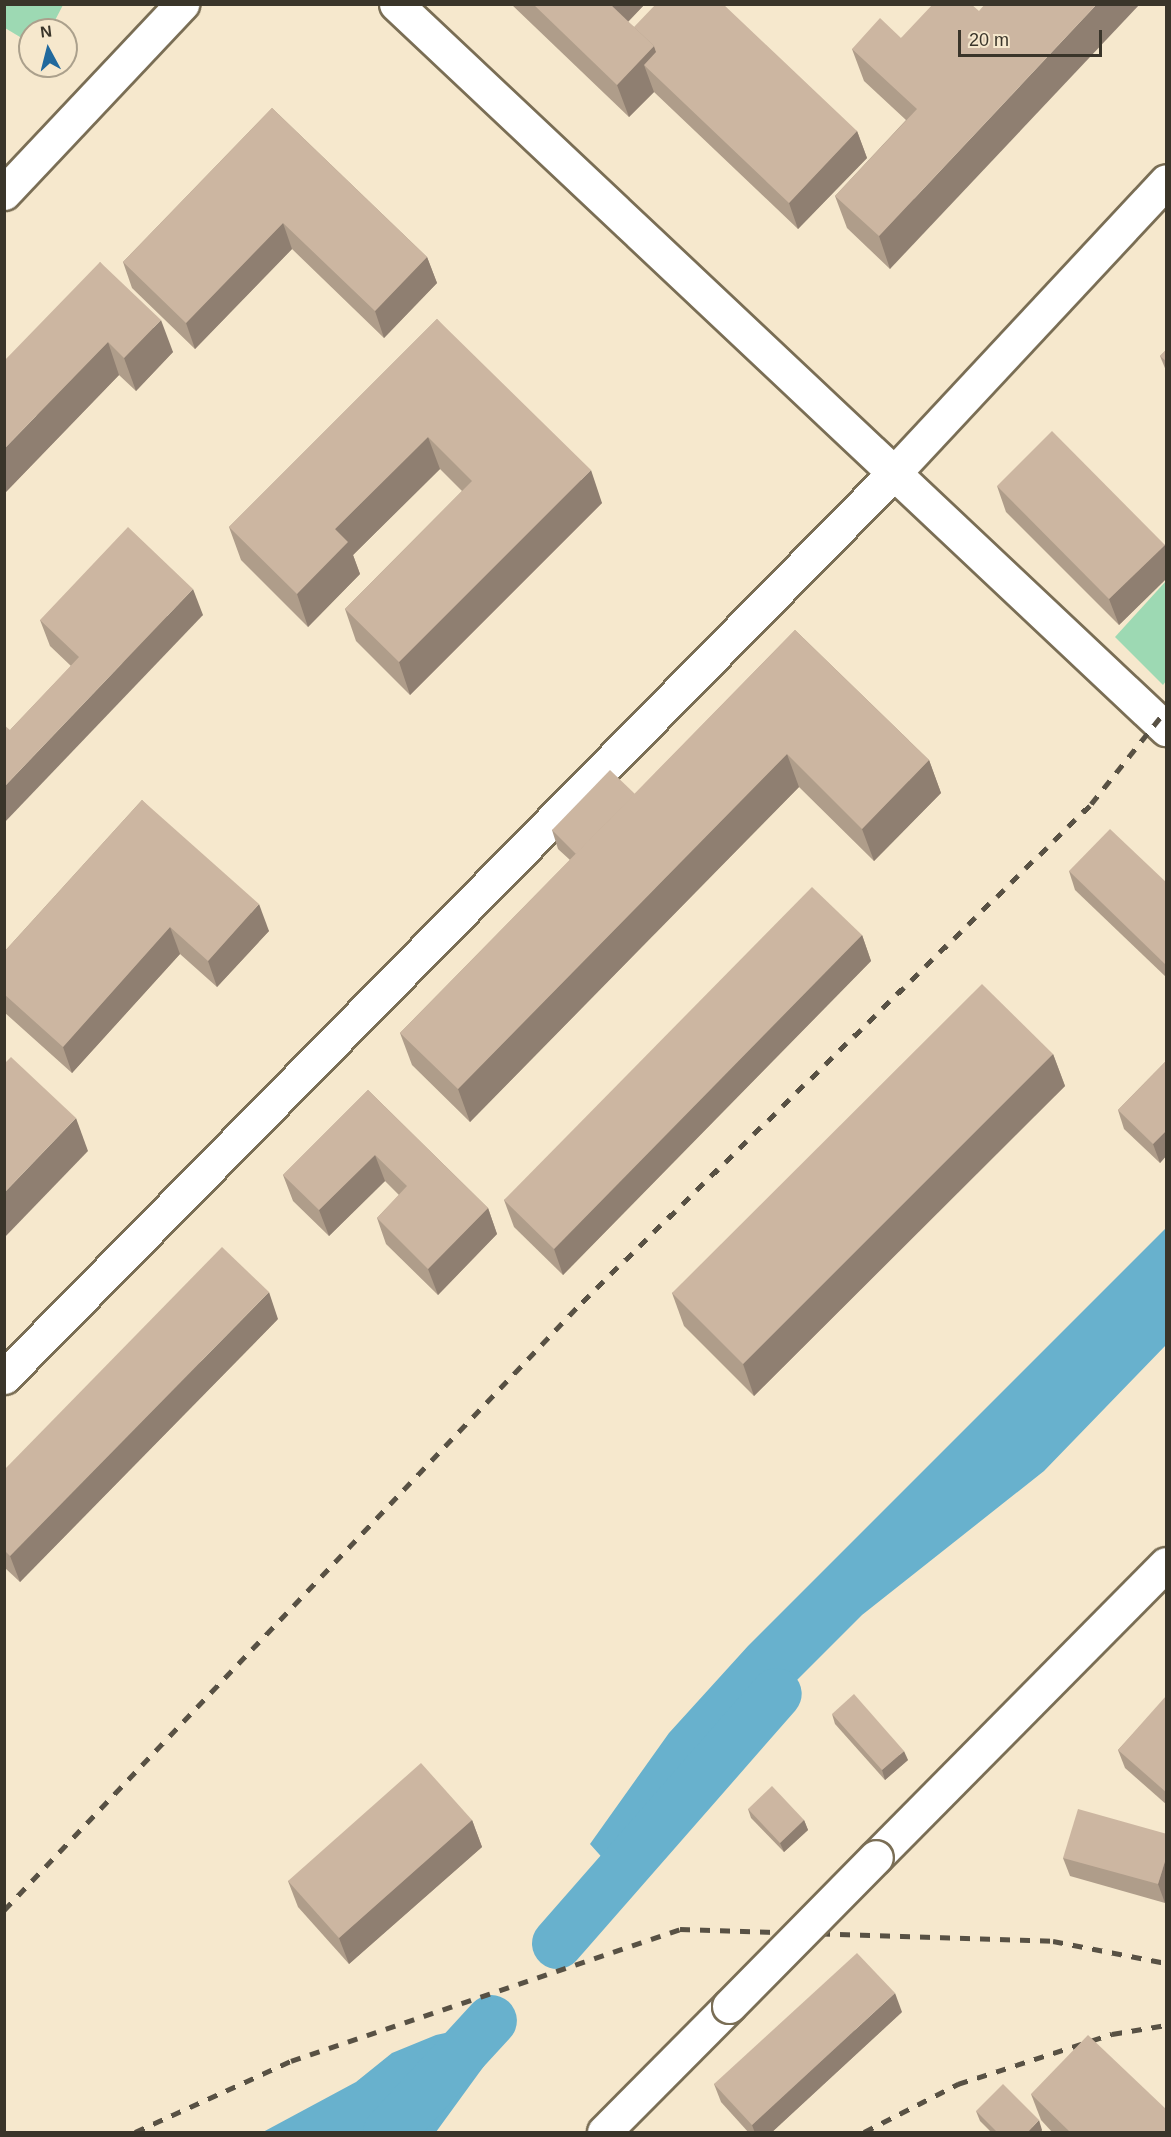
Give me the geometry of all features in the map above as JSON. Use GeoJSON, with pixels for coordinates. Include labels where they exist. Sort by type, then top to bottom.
{"type":"FeatureCollection","features":[{"type":"Feature","properties":{"kind":"street"},"geometry":{"type":"LineString","coordinates":[[4,193],[182,4]]}},
{"type":"Feature","properties":{"kind":"street"},"geometry":{"type":"LineString","coordinates":[[396,4],[1167,729]]}},
{"type":"Feature","properties":{"kind":"street"},"geometry":{"type":"LineString","coordinates":[[4,1377],[894,472],[1167,181]]}},
{"type":"Feature","properties":{"kind":"street"},"geometry":{"type":"LineString","coordinates":[[604,2133],[1167,1564]]}},
{"type":"Feature","properties":{"kind":"green space"},"geometry":{"type":"Polygon","coordinates":[[[5,4],[63,4],[56,18],[18,18],[18,36],[5,28],[5,4]]]}},
{"type":"Feature","properties":{"kind":"green space"},"geometry":{"type":"Polygon","coordinates":[[[1166,581],[1166,681],[1163,685],[1115,637],[1166,581]]]}},
{"type":"Feature","properties":{"kind":"water"},"geometry":{"type":"Polygon","coordinates":[[[1166,1228],[1166,1345],[1044,1471],[862,1615],[675,1802],[616,1873],[590,1844],[669,1733],[748,1646],[1166,1228]]]}},
{"type":"Feature","properties":{"kind":"water"},"geometry":{"type":"Polygon","coordinates":[[[506,2020],[484,2066],[436,2132],[263,2132],[356,2082],[392,2053],[436,2035],[506,2020]]]}},
{"type":"Feature","properties":{"kind":"building"},"geometry":{"type":"Polygon","coordinates":[[[533,4],[610,4],[654,46],[617,85],[533,4]]]}},
{"type":"Feature","properties":{"kind":"building"},"geometry":{"type":"Polygon","coordinates":[[[656,4],[723,4],[857,131],[789,203],[644,65],[656,52],[654,46],[634,27],[656,4]]]}},
{"type":"Feature","properties":{"kind":"building"},"geometry":{"type":"Polygon","coordinates":[[[933,4],[971,4],[979,11],[985,4],[1097,4],[879,236],[835,196],[917,109],[852,49],[880,18],[901,38],[933,4]]]}},
{"type":"Feature","properties":{"kind":"building"},"geometry":{"type":"Polygon","coordinates":[[[272,108],[427,257],[375,311],[283,223],[186,323],[123,262],[272,108]]]}},
{"type":"Feature","properties":{"kind":"building"},"geometry":{"type":"Polygon","coordinates":[[[100,262],[161,320],[124,358],[108,342],[4,449],[4,361],[100,262]]]}},
{"type":"Feature","properties":{"kind":"building"},"geometry":{"type":"Polygon","coordinates":[[[437,319],[591,470],[399,662],[345,609],[472,481],[428,437],[335,529],[348,542],[297,594],[229,527],[437,319]]]}},
{"type":"Feature","properties":{"kind":"building"},"geometry":{"type":"Polygon","coordinates":[[[1167,349],[1167,362],[1160,356],[1167,349]]]}},
{"type":"Feature","properties":{"kind":"building"},"geometry":{"type":"Polygon","coordinates":[[[1052,431],[1165,545],[1109,599],[997,486],[1052,431]]]}},
{"type":"Feature","properties":{"kind":"building"},"geometry":{"type":"Polygon","coordinates":[[[128,527],[193,589],[4,787],[4,725],[10,730],[79,657],[40,620],[128,527]]]}},
{"type":"Feature","properties":{"kind":"building"},"geometry":{"type":"Polygon","coordinates":[[[795,630],[929,760],[862,829],[787,754],[458,1089],[400,1033],[795,630]]]}},
{"type":"Feature","properties":{"kind":"building"},"geometry":{"type":"Polygon","coordinates":[[[610,770],[635,794],[576,854],[552,830],[610,770]]]}},
{"type":"Feature","properties":{"kind":"building"},"geometry":{"type":"Polygon","coordinates":[[[142,800],[259,904],[208,961],[170,927],[63,1047],[4,994],[4,952],[142,800]]]}},
{"type":"Feature","properties":{"kind":"building"},"geometry":{"type":"Polygon","coordinates":[[[1110,829],[1167,883],[1167,966],[1069,871],[1110,829]]]}},
{"type":"Feature","properties":{"kind":"building"},"geometry":{"type":"Polygon","coordinates":[[[812,887],[862,935],[554,1249],[504,1200],[812,887]]]}},
{"type":"Feature","properties":{"kind":"building"},"geometry":{"type":"Polygon","coordinates":[[[982,984],[1053,1054],[743,1364],[672,1293],[982,984]]]}},
{"type":"Feature","properties":{"kind":"building"},"geometry":{"type":"Polygon","coordinates":[[[11,1057],[76,1118],[4,1193],[4,1064],[11,1057]]]}},
{"type":"Feature","properties":{"kind":"building"},"geometry":{"type":"Polygon","coordinates":[[[1167,1060],[1167,1130],[1153,1144],[1118,1110],[1167,1060]]]}},
{"type":"Feature","properties":{"kind":"building"},"geometry":{"type":"Polygon","coordinates":[[[368,1090],[488,1208],[428,1269],[377,1218],[407,1186],[375,1155],[319,1210],[283,1175],[368,1090]]]}},
{"type":"Feature","properties":{"kind":"building"},"geometry":{"type":"Polygon","coordinates":[[[222,1247],[269,1292],[10,1556],[4,1550],[4,1470],[222,1247]]]}},
{"type":"Feature","properties":{"kind":"building"},"geometry":{"type":"Polygon","coordinates":[[[854,1694],[904,1751],[882,1770],[832,1714],[854,1694]]]}},
{"type":"Feature","properties":{"kind":"building"},"geometry":{"type":"Polygon","coordinates":[[[1167,1697],[1167,1793],[1118,1750],[1167,1697]]]}},
{"type":"Feature","properties":{"kind":"building"},"geometry":{"type":"Polygon","coordinates":[[[421,1763],[472,1820],[339,1938],[288,1881],[421,1763]]]}},
{"type":"Feature","properties":{"kind":"building"},"geometry":{"type":"Polygon","coordinates":[[[772,1786],[804,1820],[780,1843],[748,1809],[772,1786]]]}},
{"type":"Feature","properties":{"kind":"building"},"geometry":{"type":"Polygon","coordinates":[[[1078,1809],[1167,1834],[1167,1855],[1158,1884],[1063,1858],[1078,1809]]]}},
{"type":"Feature","properties":{"kind":"building"},"geometry":{"type":"Polygon","coordinates":[[[857,1953],[895,1993],[752,2125],[714,2084],[857,1953]]]}},
{"type":"Feature","properties":{"kind":"building"},"geometry":{"type":"Polygon","coordinates":[[[1088,2035],[1167,2110],[1167,2133],[1071,2133],[1031,2094],[1088,2035]]]}},
{"type":"Feature","properties":{"kind":"building"},"geometry":{"type":"Polygon","coordinates":[[[1003,2084],[1039,2120],[1027,2133],[998,2133],[976,2111],[1003,2084]]]}},
{"type":"Feature","properties":{"kind":"waterway"},"geometry":{"type":"LineString","coordinates":[[557,1943],[776,1693]]}},
{"type":"Feature","properties":{"kind":"waterway"},"geometry":{"type":"LineString","coordinates":[[388,2132],[491,2020]]}},
{"type":"Feature","properties":{"kind":"railway"},"geometry":{"type":"LineString","coordinates":[[4,1910],[582,1302],[1091,804],[1166,710]]}},
{"type":"Feature","properties":{"kind":"railway"},"geometry":{"type":"LineString","coordinates":[[135,2132],[291,2061],[680,1929],[1053,1941],[1166,1963]]}},
{"type":"Feature","properties":{"kind":"railway"},"geometry":{"type":"LineString","coordinates":[[864,2132],[958,2084],[1112,2034],[1166,2025]]}}]}
